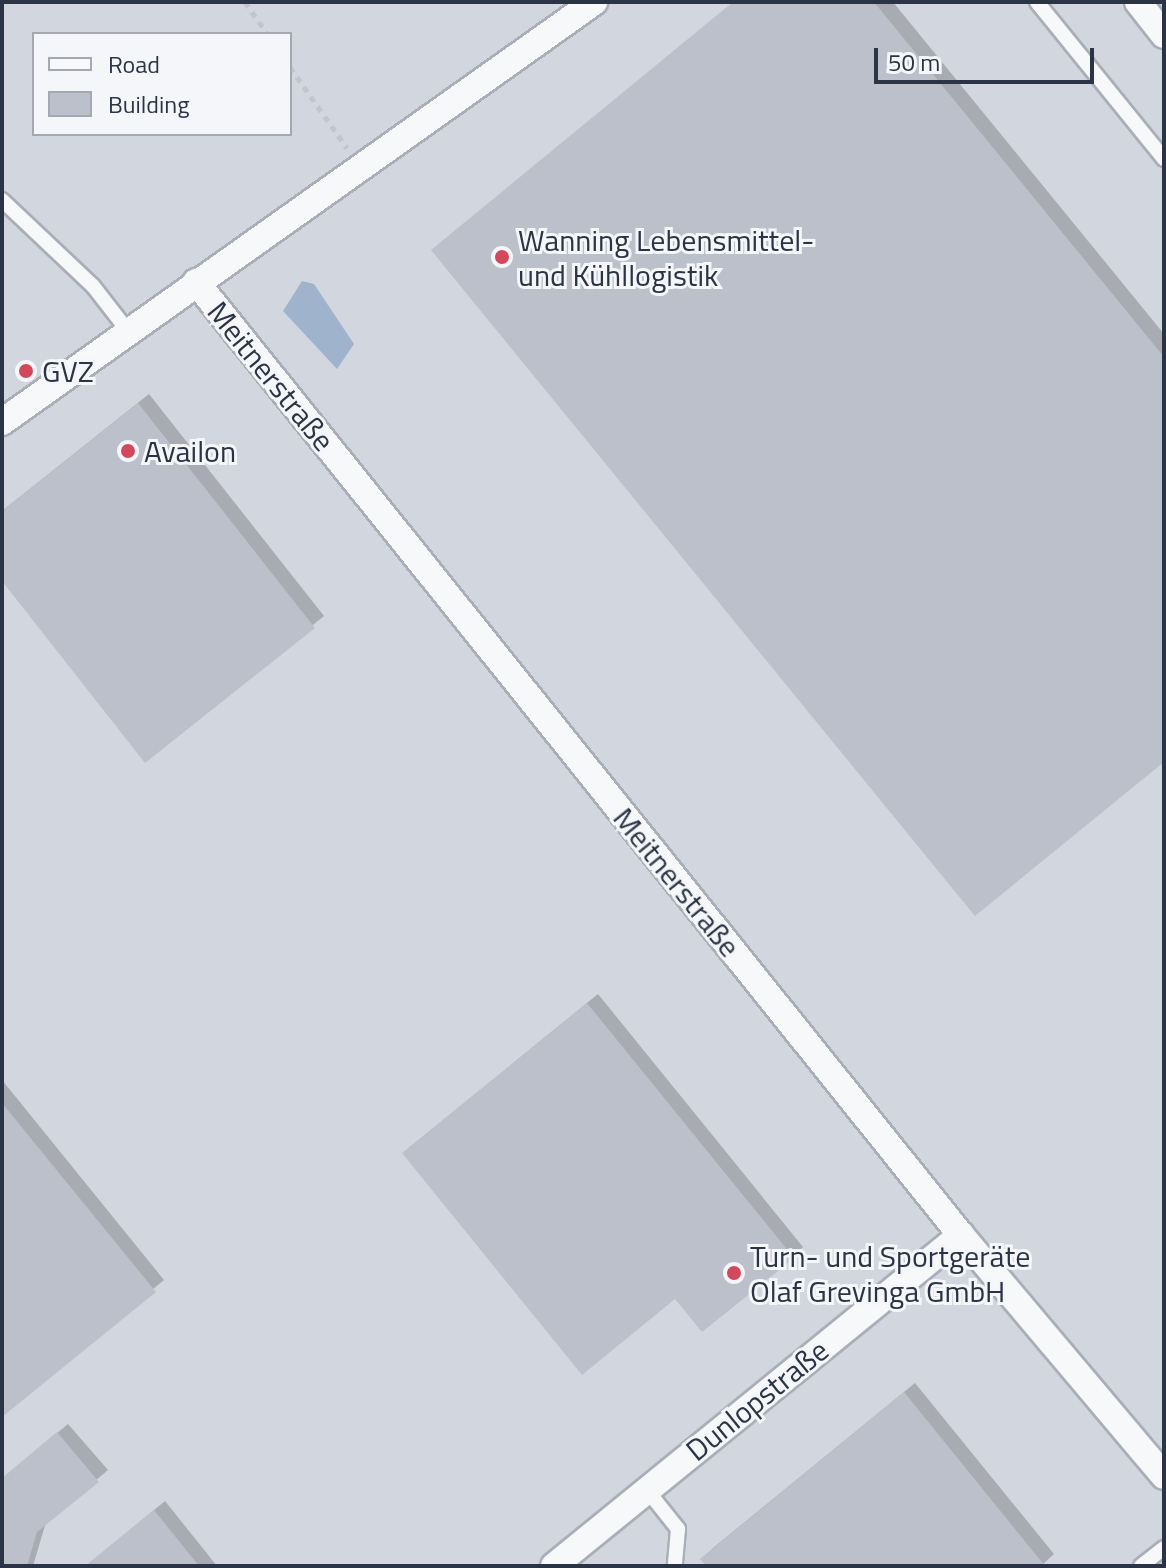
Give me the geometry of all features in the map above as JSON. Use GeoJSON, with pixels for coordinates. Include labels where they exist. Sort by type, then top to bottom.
{"type":"FeatureCollection","features":[{"type":"Feature","properties":{"kind":"street"},"geometry":{"type":"LineString","coordinates":[[2,422],[331,185],[594,2]]}},
{"type":"Feature","properties":{"kind":"street"},"geometry":{"type":"LineString","coordinates":[[1138,2],[1164,35]]}},
{"type":"Feature","properties":{"kind":"street","name":"Meitnerstraße"},"geometry":{"type":"LineString","coordinates":[[196,282],[961,1235],[1164,1476]]}},
{"type":"Feature","properties":{"kind":"street","name":"Dunlopstraße"},"geometry":{"type":"LineString","coordinates":[[554,1566],[961,1235]]}},
{"type":"Feature","properties":{"kind":"lane"},"geometry":{"type":"LineString","coordinates":[[1037,2],[1164,159]]}},
{"type":"Feature","properties":{"kind":"lane"},"geometry":{"type":"LineString","coordinates":[[2,200],[93,286],[128,331]]}},
{"type":"Feature","properties":{"kind":"lane"},"geometry":{"type":"LineString","coordinates":[[647,1490],[678,1529],[675,1566]]}},
{"type":"Feature","properties":{"kind":"lane"},"geometry":{"type":"LineString","coordinates":[[1141,1566],[1164,1548]]}},
{"type":"Feature","properties":{"kind":"path"},"geometry":{"type":"LineString","coordinates":[[245,2],[266,32]]}},
{"type":"Feature","properties":{"kind":"path"},"geometry":{"type":"LineString","coordinates":[[292,70],[359,166]]}},
{"type":"Feature","properties":{"kind":"shaded area"},"geometry":{"type":"Polygon","coordinates":[[[2,2],[1164,2],[1164,1566],[2,1566],[2,2]]]}},
{"type":"Feature","properties":{"kind":"water"},"geometry":{"type":"Polygon","coordinates":[[[302,281],[314,284],[354,344],[337,369],[283,311],[302,281]]]}},
{"type":"Feature","properties":{"kind":"building"},"geometry":{"type":"Polygon","coordinates":[[[733,2],[874,2],[1164,357],[1164,762],[975,916],[431,250],[733,2]]]}},
{"type":"Feature","properties":{"kind":"building"},"geometry":{"type":"Polygon","coordinates":[[[138,403],[315,628],[145,763],[2,581],[2,511],[138,403]]]}},
{"type":"Feature","properties":{"kind":"building"},"geometry":{"type":"Polygon","coordinates":[[[587,1003],[794,1258],[702,1332],[675,1299],[582,1375],[402,1153],[587,1003]]]}},
{"type":"Feature","properties":{"kind":"building"},"geometry":{"type":"Polygon","coordinates":[[[2,1103],[156,1292],[2,1417],[2,1103]]]}},
{"type":"Feature","properties":{"kind":"building"},"geometry":{"type":"Polygon","coordinates":[[[904,1392],[1045,1566],[706,1566],[700,1559],[904,1392]]]}},
{"type":"Feature","properties":{"kind":"building"},"geometry":{"type":"Polygon","coordinates":[[[57,1432],[99,1482],[37,1532],[27,1566],[2,1566],[2,1478],[57,1432]]]}},
{"type":"Feature","properties":{"kind":"building"},"geometry":{"type":"Polygon","coordinates":[[[154,1510],[199,1566],[85,1566],[154,1510]]]}},
{"type":"Feature","properties":{"kind":"place","name":"Wanning Lebensmittel- und Kühllogistik"},"geometry":{"type":"Point","coordinates":[502,257]}},
{"type":"Feature","properties":{"kind":"place","name":"GVZ"},"geometry":{"type":"Point","coordinates":[26,371]}},
{"type":"Feature","properties":{"kind":"place","name":"Availon"},"geometry":{"type":"Point","coordinates":[128,451]}},
{"type":"Feature","properties":{"kind":"place","name":"Turn- und Sportgeräte Olaf Grevinga GmbH"},"geometry":{"type":"Point","coordinates":[734,1273]}}]}
